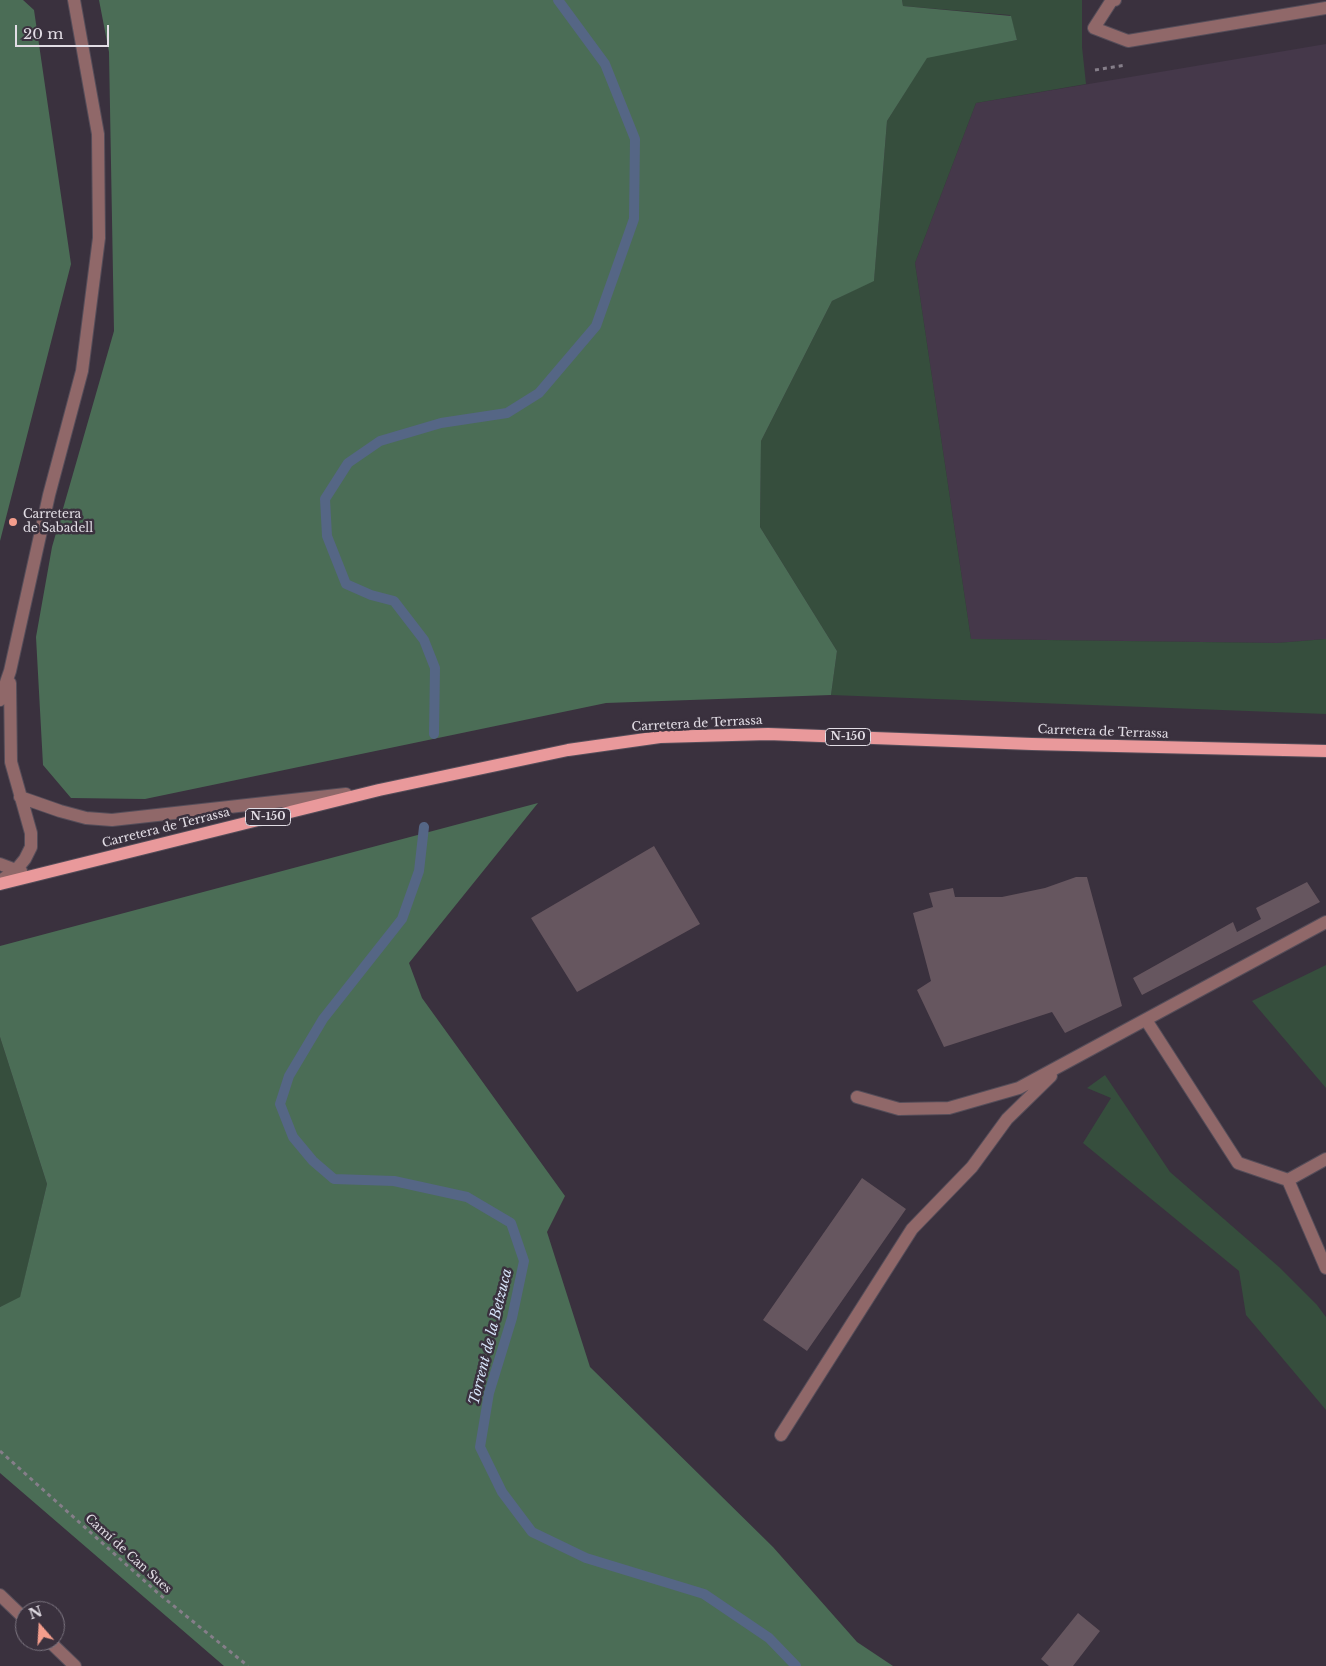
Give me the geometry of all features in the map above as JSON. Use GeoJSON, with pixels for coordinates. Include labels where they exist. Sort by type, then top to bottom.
{"type":"FeatureCollection","features":[{"type":"Feature","properties":{"kind":"main road","name":"Carretera de Terrassa"},"geometry":{"type":"LineString","coordinates":[[0,883],[378,790],[568,750],[660,737],[768,734],[1325,752]]}},
{"type":"Feature","properties":{"kind":"street"},"geometry":{"type":"LineString","coordinates":[[0,700],[10,671],[49,495],[82,371],[99,238],[98,134],[74,0]]}},
{"type":"Feature","properties":{"kind":"street"},"geometry":{"type":"LineString","coordinates":[[1113,0],[1094,28],[1128,41],[1326,8]]}},
{"type":"Feature","properties":{"kind":"street"},"geometry":{"type":"LineString","coordinates":[[0,883],[16,870],[25,859],[30,847],[31,833],[11,762],[10,671]]}},
{"type":"Feature","properties":{"kind":"street"},"geometry":{"type":"LineString","coordinates":[[20,797],[86,818],[112,820],[378,790]]}},
{"type":"Feature","properties":{"kind":"street"},"geometry":{"type":"LineString","coordinates":[[0,864],[16,870],[48,872]]}},
{"type":"Feature","properties":{"kind":"street"},"geometry":{"type":"LineString","coordinates":[[857,1097],[899,1109],[949,1108],[1019,1088],[1326,922]]}},
{"type":"Feature","properties":{"kind":"street"},"geometry":{"type":"LineString","coordinates":[[1146,1020],[1238,1162],[1288,1180],[1326,1268]]}},
{"type":"Feature","properties":{"kind":"street"},"geometry":{"type":"LineString","coordinates":[[781,1435],[912,1229],[972,1167],[1006,1119],[1060,1067]]}},
{"type":"Feature","properties":{"kind":"street"},"geometry":{"type":"LineString","coordinates":[[1288,1180],[1326,1159]]}},
{"type":"Feature","properties":{"kind":"street"},"geometry":{"type":"LineString","coordinates":[[0,1595],[15,1609]]}},
{"type":"Feature","properties":{"kind":"street"},"geometry":{"type":"LineString","coordinates":[[59,1651],[75,1666]]}},
{"type":"Feature","properties":{"kind":"path","name":"Camí de Can Sues"},"geometry":{"type":"LineString","coordinates":[[0,1451],[159,1594],[248,1666]]}},
{"type":"Feature","properties":{"kind":"shaded area"},"geometry":{"type":"Polygon","coordinates":[[[1326,44],[1326,639],[1277,643],[971,639],[915,263],[976,103],[1326,44]]]}},
{"type":"Feature","properties":{"kind":"green space"},"geometry":{"type":"Polygon","coordinates":[[[0,0],[23,0],[34,10],[71,264],[0,541],[0,0]]]}},
{"type":"Feature","properties":{"kind":"green space"},"geometry":{"type":"Polygon","coordinates":[[[99,0],[902,0],[903,6],[1011,16],[1017,40],[927,58],[887,121],[874,281],[832,301],[761,441],[760,527],[837,651],[831,695],[606,703],[145,799],[71,798],[43,765],[36,637],[52,547],[114,331],[109,52],[99,0]]]}},
{"type":"Feature","properties":{"kind":"green space"},"geometry":{"type":"Polygon","coordinates":[[[902,0],[1082,0],[1082,47],[1086,84],[976,103],[915,263],[971,639],[1277,643],[1326,639],[1326,714],[831,695],[837,651],[760,527],[761,441],[832,301],[874,280],[887,121],[927,57],[1017,40],[1010,15],[903,6],[902,0]]]}},
{"type":"Feature","properties":{"kind":"green space"},"geometry":{"type":"Polygon","coordinates":[[[538,803],[409,963],[422,998],[565,1196],[547,1232],[590,1367],[773,1547],[857,1642],[893,1666],[224,1666],[0,1473],[0,1307],[20,1297],[47,1184],[0,1037],[0,946],[538,803]]]}},
{"type":"Feature","properties":{"kind":"green space"},"geometry":{"type":"Polygon","coordinates":[[[1326,965],[1326,1088],[1252,1001],[1326,965]]]}},
{"type":"Feature","properties":{"kind":"green space"},"geometry":{"type":"Polygon","coordinates":[[[0,1037],[47,1184],[20,1298],[0,1307],[0,1037]]]}},
{"type":"Feature","properties":{"kind":"green space"},"geometry":{"type":"Polygon","coordinates":[[[1105,1075],[1170,1172],[1279,1267],[1317,1305],[1326,1317],[1326,1410],[1246,1315],[1239,1271],[1083,1143],[1111,1098],[1087,1088],[1105,1075]]]}},
{"type":"Feature","properties":{"kind":"building"},"geometry":{"type":"Polygon","coordinates":[[[654,846],[700,924],[577,992],[531,918],[654,846]]]}},
{"type":"Feature","properties":{"kind":"building"},"geometry":{"type":"Polygon","coordinates":[[[1076,877],[1087,877],[1122,1006],[1065,1033],[1052,1012],[944,1047],[917,990],[931,981],[913,913],[933,907],[929,893],[953,888],[955,897],[1002,897],[1045,888],[1076,877]]]}},
{"type":"Feature","properties":{"kind":"building"},"geometry":{"type":"Polygon","coordinates":[[[1307,882],[1320,902],[1142,995],[1133,978],[1233,922],[1237,932],[1261,919],[1256,908],[1307,882]]]}},
{"type":"Feature","properties":{"kind":"building"},"geometry":{"type":"Polygon","coordinates":[[[862,1178],[906,1209],[807,1351],[763,1320],[862,1178]]]}},
{"type":"Feature","properties":{"kind":"building"},"geometry":{"type":"Polygon","coordinates":[[[1078,1613],[1100,1631],[1073,1666],[1049,1666],[1041,1659],[1078,1613]]]}},
{"type":"Feature","properties":{"kind":"waterway","name":"Torrent de la Betzuca"},"geometry":{"type":"LineString","coordinates":[[434,734],[435,668],[424,640],[394,601],[371,595],[346,584],[327,536],[325,499],[348,463],[380,441],[441,423],[507,413],[539,393],[596,326],[634,219],[635,139],[605,64],[558,0]]}},
{"type":"Feature","properties":{"kind":"waterway","name":"Torrent de la Betzuca"},"geometry":{"type":"LineString","coordinates":[[424,827],[419,871],[402,919],[323,1019],[289,1076],[280,1104],[293,1137],[313,1161],[334,1179],[394,1181],[467,1197],[511,1223],[524,1261],[512,1318],[489,1393],[480,1447],[502,1492],[532,1532],[586,1558],[704,1594],[769,1638],[796,1666]]}},
{"type":"Feature","properties":{"kind":"place","name":"Carretera de Sabadell"},"geometry":{"type":"Point","coordinates":[13,522]}}]}
